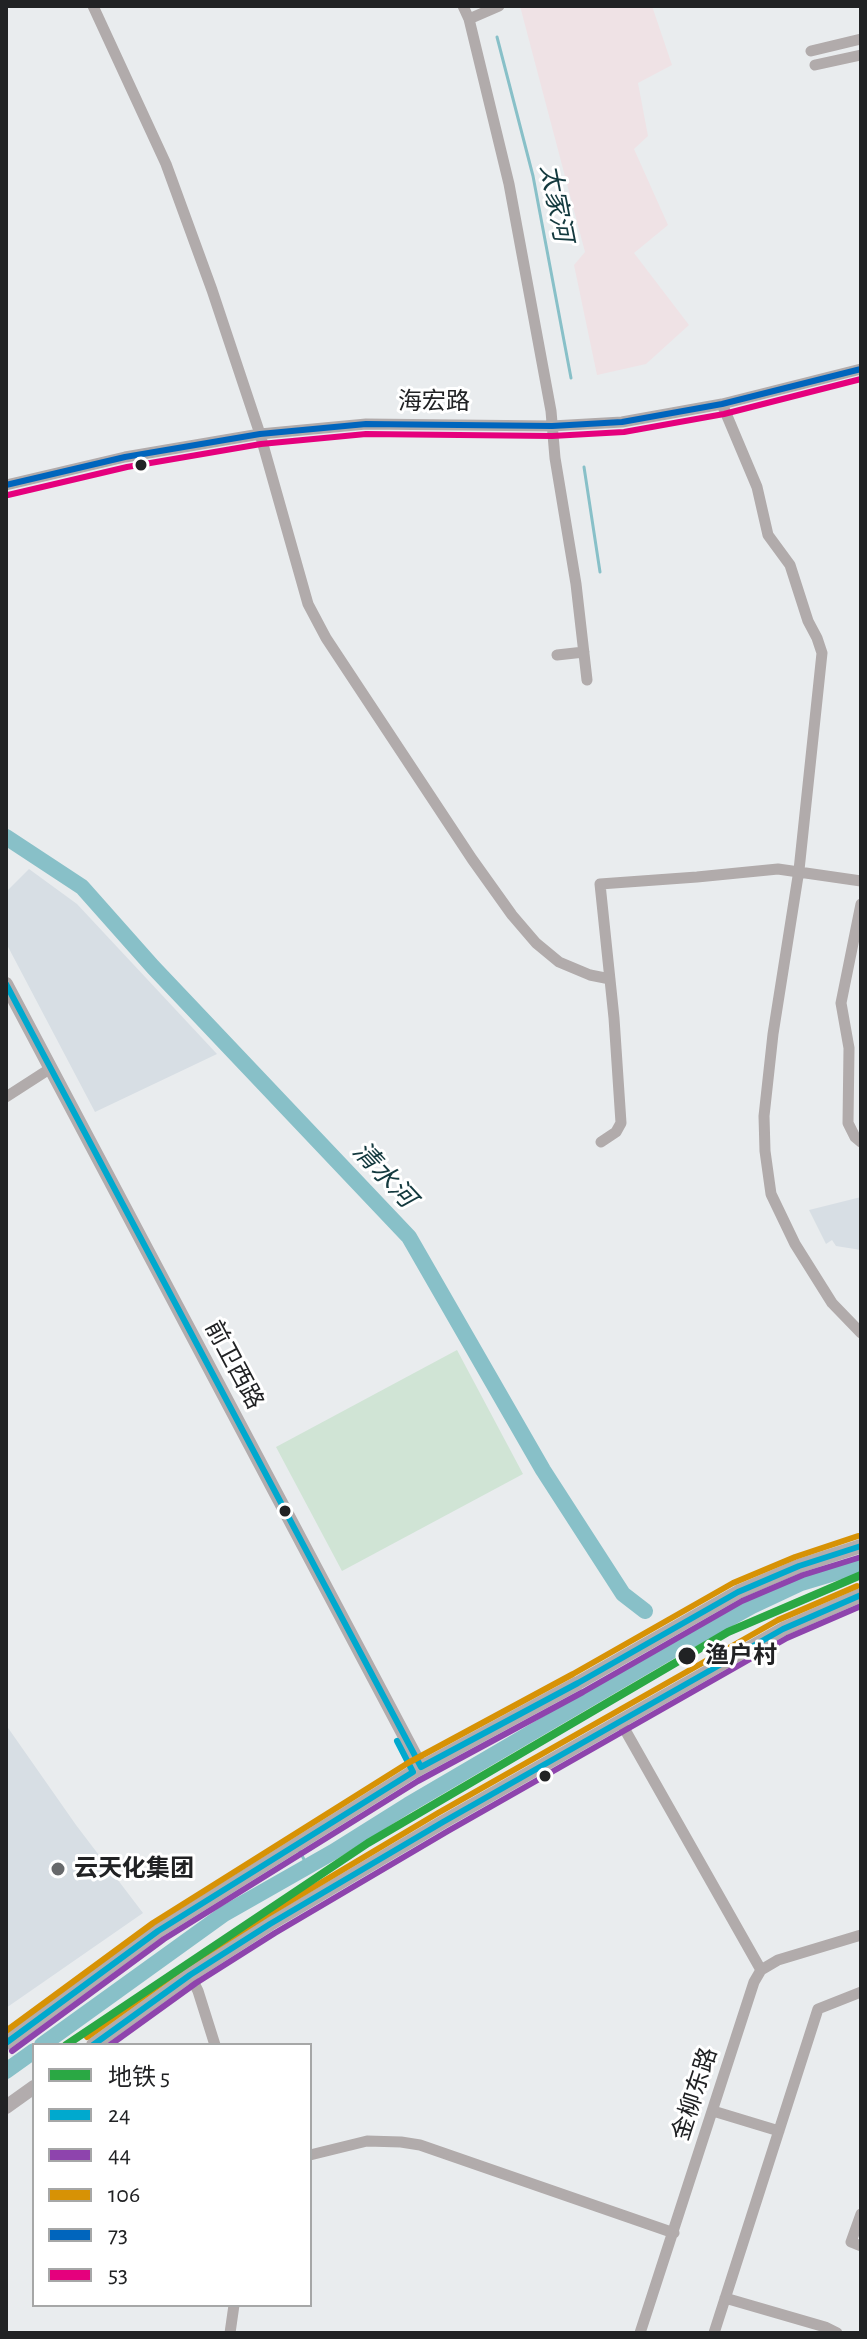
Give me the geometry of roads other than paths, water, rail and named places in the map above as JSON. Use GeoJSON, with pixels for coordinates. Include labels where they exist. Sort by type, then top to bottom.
{"type":"FeatureCollection","features":[{"type":"Feature","properties":{"kind":"main road","name":"前卫西路"},"geometry":{"type":"LineString","coordinates":[[6,984],[47,1070],[417,1770]]}},
{"type":"Feature","properties":{"kind":"main road","name":"前卫西路"},"geometry":{"type":"LineString","coordinates":[[6,1004],[47,1070]]}},
{"type":"Feature","properties":{"kind":"main road"},"geometry":{"type":"LineString","coordinates":[[6,2043],[158,1931],[417,1770],[738,1592],[799,1566],[861,1546]]}},
{"type":"Feature","properties":{"kind":"main road"},"geometry":{"type":"LineString","coordinates":[[96,2043],[190,1975],[416,1837],[783,1629],[861,1595]]}},
{"type":"Feature","properties":{"kind":"main road"},"geometry":{"type":"LineString","coordinates":[[6,2107],[32,2088]]}},
{"type":"Feature","properties":{"kind":"street"},"geometry":{"type":"LineString","coordinates":[[93,6],[166,164],[260,434],[308,604],[326,638],[512,915],[536,943],[559,962],[590,975],[610,979]]}},
{"type":"Feature","properties":{"kind":"street"},"geometry":{"type":"LineString","coordinates":[[463,6],[469,19],[509,184],[551,411],[587,680]]}},
{"type":"Feature","properties":{"kind":"street"},"geometry":{"type":"LineString","coordinates":[[469,19],[499,6]]}},
{"type":"Feature","properties":{"kind":"street"},"geometry":{"type":"LineString","coordinates":[[811,51],[861,39]]}},
{"type":"Feature","properties":{"kind":"street"},"geometry":{"type":"LineString","coordinates":[[815,65],[861,55]]}},
{"type":"Feature","properties":{"kind":"street","name":"海宏路"},"geometry":{"type":"LineString","coordinates":[[6,485],[125,457],[260,434],[366,424],[552,426],[622,422],[722,404],[861,369]]}},
{"type":"Feature","properties":{"kind":"street"},"geometry":{"type":"LineString","coordinates":[[722,404],[757,487],[768,535],[790,565],[822,653],[799,870],[773,1034],[764,1116],[771,1194],[795,1244],[832,1303],[861,1333]]}},
{"type":"Feature","properties":{"kind":"street"},"geometry":{"type":"LineString","coordinates":[[557,655],[584,652]]}},
{"type":"Feature","properties":{"kind":"street"},"geometry":{"type":"LineString","coordinates":[[601,1142],[616,1132],[621,1123],[600,884],[778,869],[861,881]]}},
{"type":"Feature","properties":{"kind":"street"},"geometry":{"type":"LineString","coordinates":[[861,904],[841,1011],[849,1048],[848,1123],[861,1142]]}},
{"type":"Feature","properties":{"kind":"street"},"geometry":{"type":"LineString","coordinates":[[6,1097],[47,1070]]}},
{"type":"Feature","properties":{"kind":"street"},"geometry":{"type":"LineString","coordinates":[[620,1721],[761,1970],[778,1960],[861,1935]]}},
{"type":"Feature","properties":{"kind":"street","name":"金柳东路"},"geometry":{"type":"LineString","coordinates":[[640,2333],[754,1982],[761,1970]]}},
{"type":"Feature","properties":{"kind":"street"},"geometry":{"type":"LineString","coordinates":[[190,1975],[214,2043]]}},
{"type":"Feature","properties":{"kind":"street"},"geometry":{"type":"LineString","coordinates":[[714,2333],[818,2009],[861,1992]]}},
{"type":"Feature","properties":{"kind":"street"},"geometry":{"type":"LineString","coordinates":[[713,2111],[779,2131]]}},
{"type":"Feature","properties":{"kind":"street"},"geometry":{"type":"LineString","coordinates":[[312,2155],[367,2141],[420,2145],[674,2233]]}},
{"type":"Feature","properties":{"kind":"street"},"geometry":{"type":"LineString","coordinates":[[861,2214],[851,2242],[861,2246]]}},
{"type":"Feature","properties":{"kind":"street"},"geometry":{"type":"LineString","coordinates":[[725,2298],[837,2333]]}},
{"type":"Feature","properties":{"kind":"street"},"geometry":{"type":"LineString","coordinates":[[230,2333],[234,2307]]}},
{"type":"Feature","properties":{"kind":"waterway","name":"太家河"},"geometry":{"type":"LineString","coordinates":[[497,37],[533,176],[571,378]]}},
{"type":"Feature","properties":{"kind":"waterway","name":"太家河"},"geometry":{"type":"LineString","coordinates":[[584,467],[600,572]]}},
{"type":"Feature","properties":{"kind":"waterway","name":"清水河"},"geometry":{"type":"LineString","coordinates":[[6,837],[82,887],[153,967],[409,1237],[543,1470],[623,1594],[645,1611]]}},
{"type":"Feature","properties":{"kind":"waterway"},"geometry":{"type":"LineString","coordinates":[[45,2043],[224,1914],[408,1805],[752,1606],[801,1583],[861,1565]]}},
{"type":"Feature","properties":{"kind":"waterway"},"geometry":{"type":"LineString","coordinates":[[299,1850],[308,1867]]}},
{"type":"Feature","properties":{"kind":"waterway"},"geometry":{"type":"LineString","coordinates":[[6,2071],[32,2052]]}},
{"type":"Feature","properties":{"kind":"metro line","name":"5"},"geometry":{"type":"LineString","coordinates":[[69,2043],[368,1843],[728,1632],[861,1575]]}},
{"type":"Feature","properties":{"kind":"place","name":"渔户村"},"geometry":{"type":"Point","coordinates":[687,1656]}},
{"type":"Feature","properties":{"kind":"place","name":"云天化集团"},"geometry":{"type":"Point","coordinates":[58,1869]}}]}
